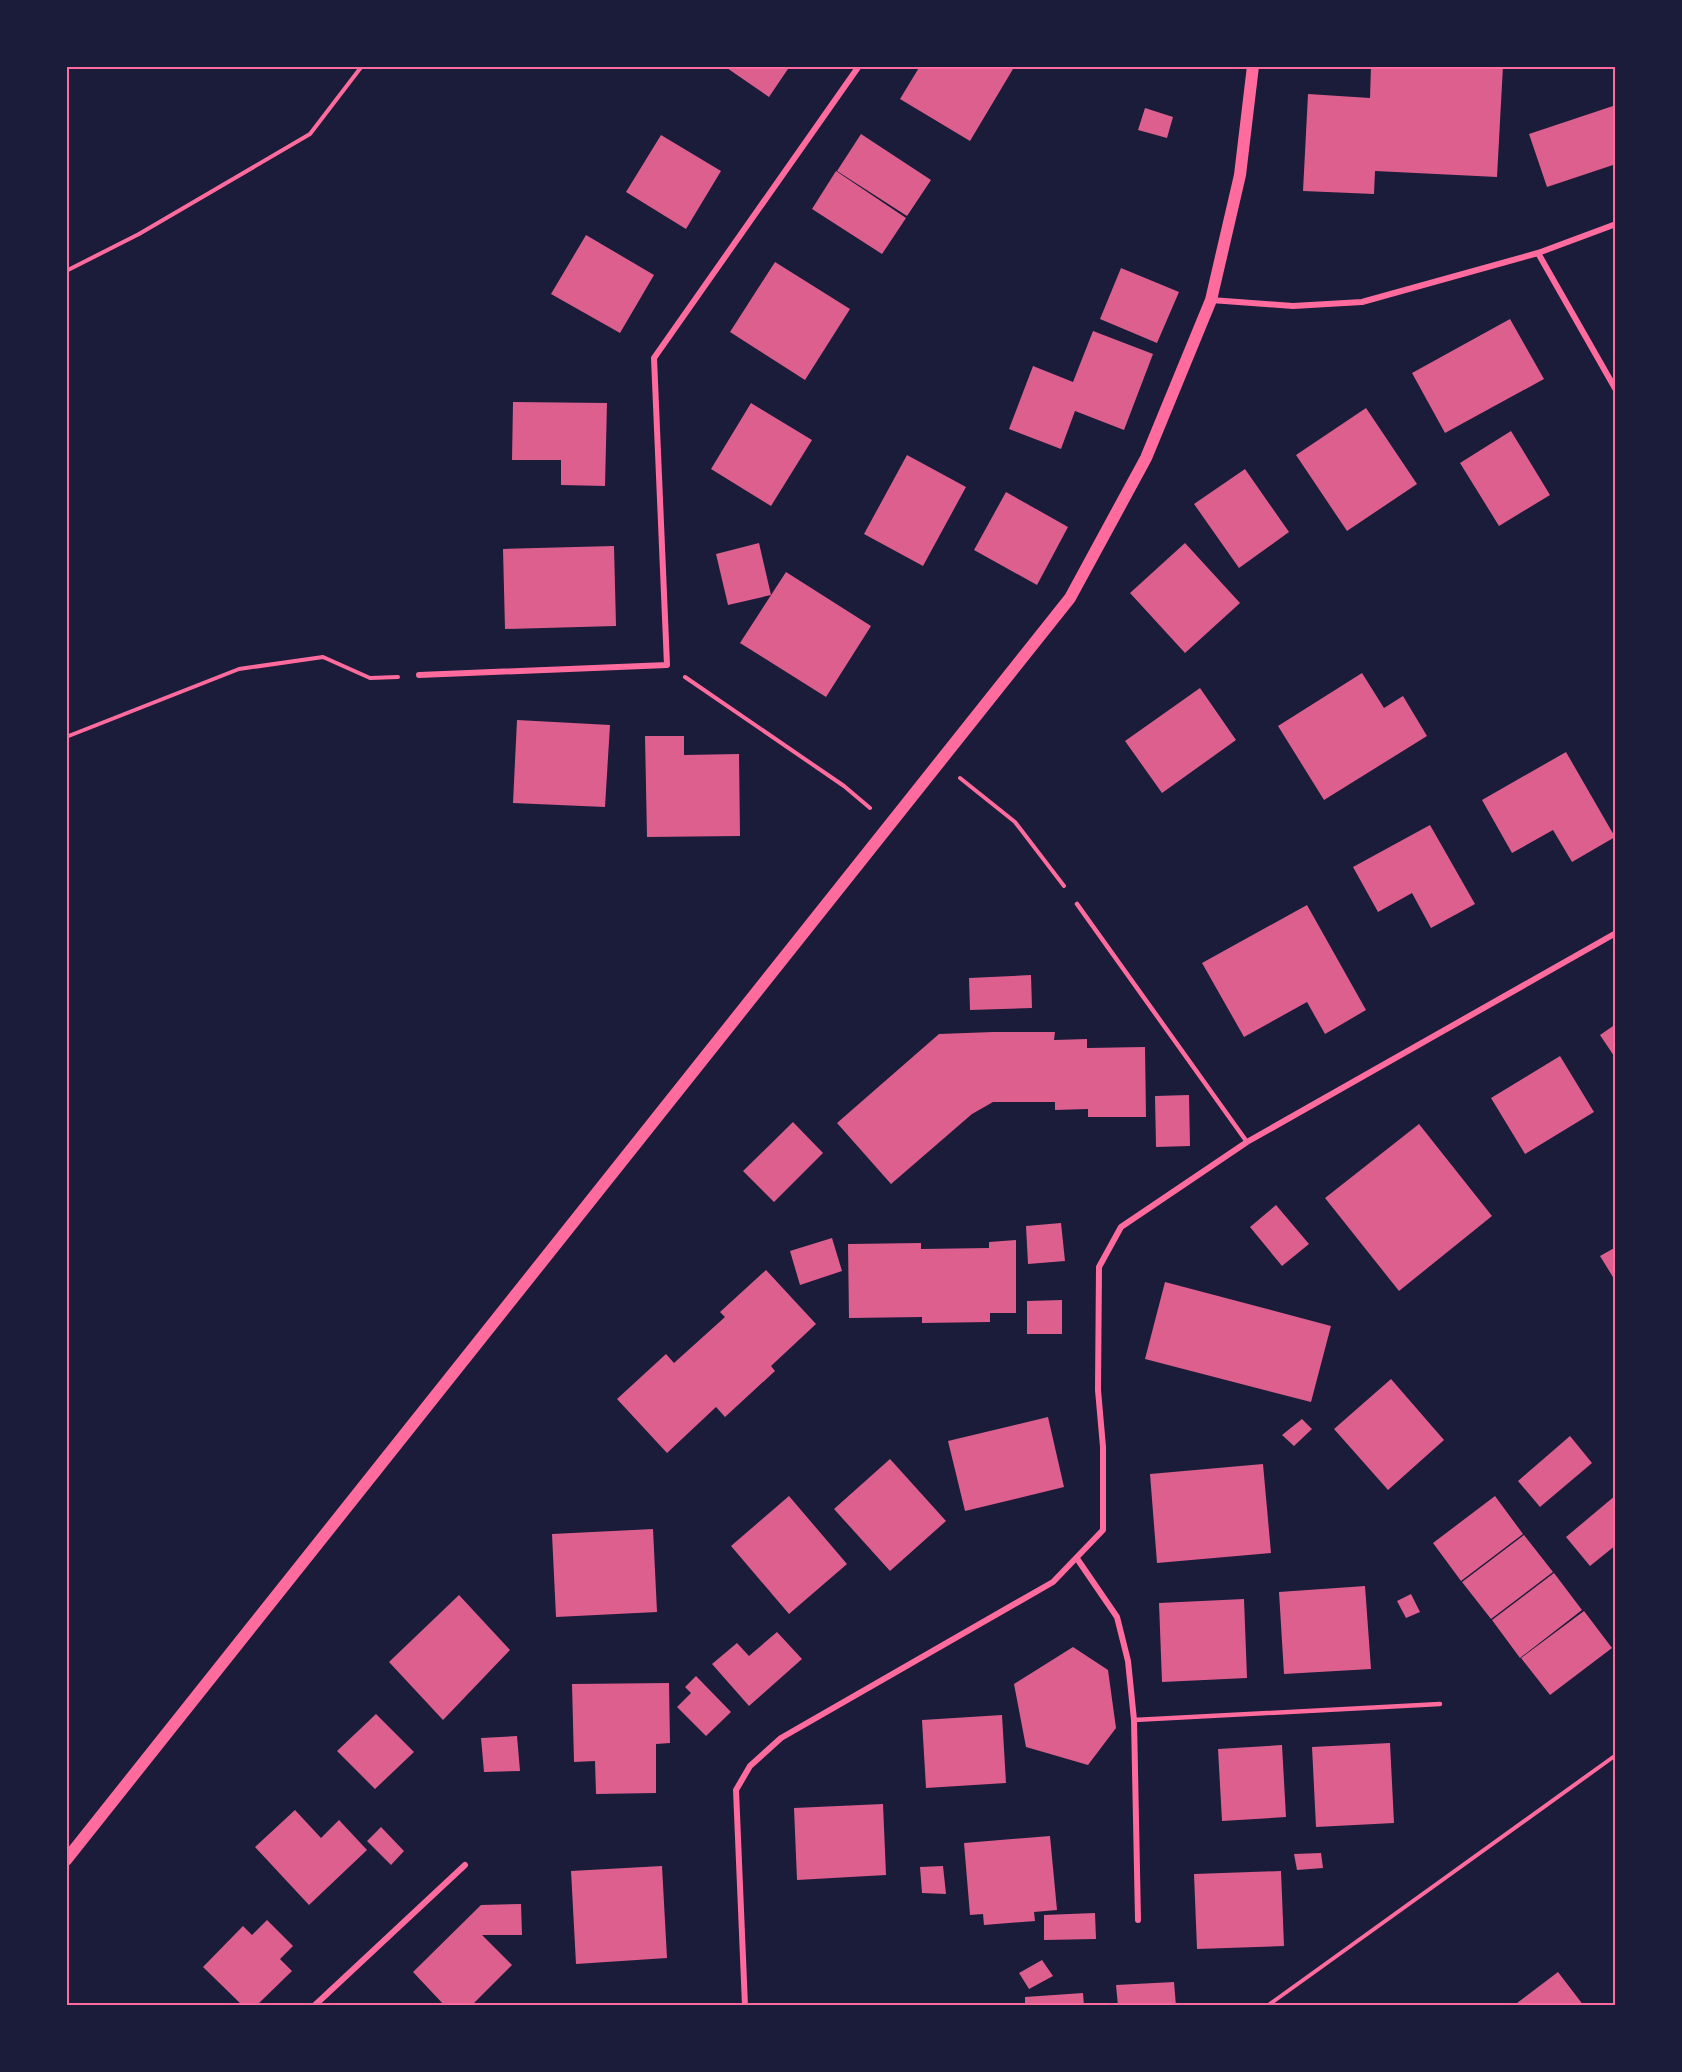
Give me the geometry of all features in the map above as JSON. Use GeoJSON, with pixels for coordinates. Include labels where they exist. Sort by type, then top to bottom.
{"type":"FeatureCollection","features":[{"type":"Feature","properties":{"kind":"main road"},"geometry":{"type":"LineString","coordinates":[[66,1860],[1070,598],[1146,458],[1211,300],[1240,175],[1253,66]]}},
{"type":"Feature","properties":{"kind":"street"},"geometry":{"type":"LineString","coordinates":[[419,675],[667,665],[654,358],[859,66]]}},
{"type":"Feature","properties":{"kind":"street"},"geometry":{"type":"LineString","coordinates":[[1211,300],[1293,306],[1362,302],[1538,254],[1616,224]]}},
{"type":"Feature","properties":{"kind":"street"},"geometry":{"type":"LineString","coordinates":[[1538,254],[1616,390]]}},
{"type":"Feature","properties":{"kind":"street"},"geometry":{"type":"LineString","coordinates":[[745,2006],[736,1790],[750,1766],[781,1738],[1053,1582],[1078,1560],[1103,1530],[1103,1447],[1098,1390],[1099,1267],[1121,1227],[1246,1142],[1616,933]]}},
{"type":"Feature","properties":{"kind":"street"},"geometry":{"type":"LineString","coordinates":[[1078,1560],[1117,1617],[1128,1661],[1134,1720],[1138,1920]]}},
{"type":"Feature","properties":{"kind":"street"},"geometry":{"type":"LineString","coordinates":[[314,2006],[465,1864]]}},
{"type":"Feature","properties":{"kind":"lane"},"geometry":{"type":"LineString","coordinates":[[1077,904],[1246,1142]]}},
{"type":"Feature","properties":{"kind":"lane"},"geometry":{"type":"LineString","coordinates":[[1134,1720],[1440,1704]]}},
{"type":"Feature","properties":{"kind":"path"},"geometry":{"type":"LineString","coordinates":[[66,271],[139,234],[310,134],[362,66]]}},
{"type":"Feature","properties":{"kind":"path"},"geometry":{"type":"LineString","coordinates":[[66,737],[239,669],[323,657],[370,678],[419,675]]}},
{"type":"Feature","properties":{"kind":"path"},"geometry":{"type":"LineString","coordinates":[[667,665],[844,786],[890,824]]}},
{"type":"Feature","properties":{"kind":"path"},"geometry":{"type":"LineString","coordinates":[[940,762],[1015,822],[1077,904]]}},
{"type":"Feature","properties":{"kind":"path"},"geometry":{"type":"LineString","coordinates":[[1267,2006],[1616,1755]]}},
{"type":"Feature","properties":{"kind":"building"},"geometry":{"type":"Polygon","coordinates":[[[724,66],[790,66],[769,97],[724,66]]]}},
{"type":"Feature","properties":{"kind":"building"},"geometry":{"type":"Polygon","coordinates":[[[920,66],[1007,66],[1013,69],[970,141],[900,99],[920,66]]]}},
{"type":"Feature","properties":{"kind":"building"},"geometry":{"type":"Polygon","coordinates":[[[1371,66],[1503,66],[1497,177],[1375,171],[1374,194],[1303,191],[1308,94],[1370,98],[1371,66]]]}},
{"type":"Feature","properties":{"kind":"building"},"geometry":{"type":"Polygon","coordinates":[[[1616,105],[1616,164],[1547,187],[1529,134],[1616,105]]]}},
{"type":"Feature","properties":{"kind":"building"},"geometry":{"type":"Polygon","coordinates":[[[1145,108],[1173,117],[1167,138],[1138,130],[1145,108]]]}},
{"type":"Feature","properties":{"kind":"building"},"geometry":{"type":"Polygon","coordinates":[[[861,134],[931,180],[907,216],[837,171],[861,134]]]}},
{"type":"Feature","properties":{"kind":"building"},"geometry":{"type":"Polygon","coordinates":[[[661,135],[721,171],[686,229],[626,192],[661,135]]]}},
{"type":"Feature","properties":{"kind":"building"},"geometry":{"type":"Polygon","coordinates":[[[836,171],[906,218],[882,254],[812,209],[836,171]]]}},
{"type":"Feature","properties":{"kind":"building"},"geometry":{"type":"Polygon","coordinates":[[[586,235],[654,275],[620,333],[551,294],[586,235]]]}},
{"type":"Feature","properties":{"kind":"building"},"geometry":{"type":"Polygon","coordinates":[[[775,262],[850,309],[805,380],[730,332],[775,262]]]}},
{"type":"Feature","properties":{"kind":"building"},"geometry":{"type":"Polygon","coordinates":[[[1121,268],[1179,292],[1157,343],[1100,319],[1121,268]]]}},
{"type":"Feature","properties":{"kind":"building"},"geometry":{"type":"Polygon","coordinates":[[[1510,319],[1544,379],[1445,433],[1412,373],[1510,319]]]}},
{"type":"Feature","properties":{"kind":"building"},"geometry":{"type":"Polygon","coordinates":[[[1093,331],[1153,354],[1124,430],[1075,411],[1061,449],[1009,429],[1033,366],[1073,382],[1093,331]]]}},
{"type":"Feature","properties":{"kind":"building"},"geometry":{"type":"Polygon","coordinates":[[[513,402],[607,403],[605,486],[561,485],[561,460],[512,460],[513,402]]]}},
{"type":"Feature","properties":{"kind":"building"},"geometry":{"type":"Polygon","coordinates":[[[751,403],[812,440],[771,506],[711,469],[751,403]]]}},
{"type":"Feature","properties":{"kind":"building"},"geometry":{"type":"Polygon","coordinates":[[[1366,408],[1417,484],[1347,531],[1296,455],[1366,408]]]}},
{"type":"Feature","properties":{"kind":"building"},"geometry":{"type":"Polygon","coordinates":[[[1511,431],[1550,495],[1499,526],[1460,463],[1511,431]]]}},
{"type":"Feature","properties":{"kind":"building"},"geometry":{"type":"Polygon","coordinates":[[[907,455],[966,487],[923,566],[864,534],[907,455]]]}},
{"type":"Feature","properties":{"kind":"building"},"geometry":{"type":"Polygon","coordinates":[[[1245,469],[1289,532],[1239,568],[1194,504],[1245,469]]]}},
{"type":"Feature","properties":{"kind":"building"},"geometry":{"type":"Polygon","coordinates":[[[1006,492],[1068,527],[1037,585],[974,550],[1006,492]]]}},
{"type":"Feature","properties":{"kind":"building"},"geometry":{"type":"Polygon","coordinates":[[[759,543],[771,595],[728,605],[716,554],[759,543]]]}},
{"type":"Feature","properties":{"kind":"building"},"geometry":{"type":"Polygon","coordinates":[[[1185,543],[1240,603],[1185,653],[1130,593],[1185,543]]]}},
{"type":"Feature","properties":{"kind":"building"},"geometry":{"type":"Polygon","coordinates":[[[614,546],[616,626],[505,629],[503,549],[614,546]]]}},
{"type":"Feature","properties":{"kind":"building"},"geometry":{"type":"Polygon","coordinates":[[[786,572],[871,626],[826,697],[740,643],[786,572]]]}},
{"type":"Feature","properties":{"kind":"building"},"geometry":{"type":"Polygon","coordinates":[[[1362,673],[1384,708],[1403,696],[1427,736],[1324,800],[1278,726],[1362,673]]]}},
{"type":"Feature","properties":{"kind":"building"},"geometry":{"type":"Polygon","coordinates":[[[1200,688],[1236,740],[1162,793],[1125,741],[1200,688]]]}},
{"type":"Feature","properties":{"kind":"building"},"geometry":{"type":"Polygon","coordinates":[[[517,720],[610,725],[605,807],[513,803],[517,720]]]}},
{"type":"Feature","properties":{"kind":"building"},"geometry":{"type":"Polygon","coordinates":[[[645,736],[684,736],[684,755],[739,754],[740,836],[647,837],[645,736]]]}},
{"type":"Feature","properties":{"kind":"building"},"geometry":{"type":"Polygon","coordinates":[[[1566,752],[1615,837],[1572,862],[1553,830],[1512,853],[1482,800],[1566,752]]]}},
{"type":"Feature","properties":{"kind":"building"},"geometry":{"type":"Polygon","coordinates":[[[1430,825],[1475,904],[1431,928],[1412,893],[1378,912],[1353,867],[1430,825]]]}},
{"type":"Feature","properties":{"kind":"building"},"geometry":{"type":"Polygon","coordinates":[[[1307,905],[1366,1010],[1325,1034],[1307,1002],[1244,1037],[1202,963],[1307,905]]]}},
{"type":"Feature","properties":{"kind":"building"},"geometry":{"type":"Polygon","coordinates":[[[1031,975],[1032,1008],[970,1010],[969,978],[1031,975]]]}},
{"type":"Feature","properties":{"kind":"building"},"geometry":{"type":"Polygon","coordinates":[[[1616,1024],[1616,1059],[1600,1035],[1616,1024]]]}},
{"type":"Feature","properties":{"kind":"building"},"geometry":{"type":"Polygon","coordinates":[[[1055,1032],[1054,1040],[1087,1039],[1087,1048],[1145,1047],[1146,1117],[1088,1117],[1088,1109],[1055,1110],[1055,1102],[993,1102],[972,1114],[891,1184],[837,1123],[939,1034],[1055,1032]]]}},
{"type":"Feature","properties":{"kind":"building"},"geometry":{"type":"Polygon","coordinates":[[[1560,1056],[1594,1112],[1525,1154],[1491,1098],[1560,1056]]]}},
{"type":"Feature","properties":{"kind":"building"},"geometry":{"type":"Polygon","coordinates":[[[1189,1095],[1190,1146],[1156,1147],[1155,1096],[1189,1095]]]}},
{"type":"Feature","properties":{"kind":"building"},"geometry":{"type":"Polygon","coordinates":[[[793,1122],[823,1153],[774,1202],[743,1171],[793,1122]]]}},
{"type":"Feature","properties":{"kind":"building"},"geometry":{"type":"Polygon","coordinates":[[[1419,1124],[1492,1216],[1399,1291],[1325,1198],[1419,1124]]]}},
{"type":"Feature","properties":{"kind":"building"},"geometry":{"type":"Polygon","coordinates":[[[1276,1205],[1309,1244],[1282,1266],[1250,1227],[1276,1205]]]}},
{"type":"Feature","properties":{"kind":"building"},"geometry":{"type":"Polygon","coordinates":[[[1061,1223],[1065,1261],[1028,1264],[1026,1226],[1061,1223]]]}},
{"type":"Feature","properties":{"kind":"building"},"geometry":{"type":"Polygon","coordinates":[[[832,1238],[842,1271],[800,1285],[790,1251],[832,1238]]]}},
{"type":"Feature","properties":{"kind":"building"},"geometry":{"type":"Polygon","coordinates":[[[1016,1240],[1016,1313],[990,1313],[990,1322],[922,1323],[922,1317],[849,1318],[848,1244],[921,1243],[921,1249],[989,1248],[989,1242],[1016,1240]]]}},
{"type":"Feature","properties":{"kind":"building"},"geometry":{"type":"Polygon","coordinates":[[[1616,1247],[1616,1282],[1600,1256],[1616,1247]]]}},
{"type":"Feature","properties":{"kind":"building"},"geometry":{"type":"Polygon","coordinates":[[[766,1270],[816,1324],[771,1366],[775,1371],[725,1417],[716,1407],[667,1453],[617,1399],[666,1354],[674,1363],[725,1317],[720,1312],[766,1270]]]}},
{"type":"Feature","properties":{"kind":"building"},"geometry":{"type":"Polygon","coordinates":[[[1165,1282],[1331,1326],[1311,1402],[1145,1359],[1165,1282]]]}},
{"type":"Feature","properties":{"kind":"building"},"geometry":{"type":"Polygon","coordinates":[[[1062,1300],[1062,1334],[1027,1334],[1027,1301],[1062,1300]]]}},
{"type":"Feature","properties":{"kind":"building"},"geometry":{"type":"Polygon","coordinates":[[[1391,1379],[1444,1440],[1388,1490],[1334,1429],[1391,1379]]]}},
{"type":"Feature","properties":{"kind":"building"},"geometry":{"type":"Polygon","coordinates":[[[1048,1417],[1064,1487],[965,1511],[948,1441],[1048,1417]]]}},
{"type":"Feature","properties":{"kind":"building"},"geometry":{"type":"Polygon","coordinates":[[[1302,1419],[1312,1429],[1294,1446],[1282,1435],[1302,1419]]]}},
{"type":"Feature","properties":{"kind":"building"},"geometry":{"type":"Polygon","coordinates":[[[1570,1436],[1592,1463],[1540,1507],[1518,1481],[1570,1436]]]}},
{"type":"Feature","properties":{"kind":"building"},"geometry":{"type":"Polygon","coordinates":[[[890,1459],[946,1521],[890,1571],[834,1509],[890,1459]]]}},
{"type":"Feature","properties":{"kind":"building"},"geometry":{"type":"Polygon","coordinates":[[[1263,1464],[1271,1553],[1157,1563],[1150,1474],[1263,1464]]]}},
{"type":"Feature","properties":{"kind":"building"},"geometry":{"type":"Polygon","coordinates":[[[1616,1495],[1616,1545],[1590,1566],[1566,1537],[1616,1495]]]}},
{"type":"Feature","properties":{"kind":"building"},"geometry":{"type":"Polygon","coordinates":[[[789,1496],[847,1564],[789,1614],[731,1546],[789,1496]]]}},
{"type":"Feature","properties":{"kind":"building"},"geometry":{"type":"Polygon","coordinates":[[[1495,1496],[1523,1534],[1461,1581],[1433,1543],[1495,1496]]]}},
{"type":"Feature","properties":{"kind":"building"},"geometry":{"type":"Polygon","coordinates":[[[653,1529],[657,1612],[556,1617],[552,1534],[653,1529]]]}},
{"type":"Feature","properties":{"kind":"building"},"geometry":{"type":"Polygon","coordinates":[[[1524,1535],[1553,1572],[1491,1619],[1462,1582],[1524,1535]]]}},
{"type":"Feature","properties":{"kind":"building"},"geometry":{"type":"Polygon","coordinates":[[[1554,1573],[1582,1610],[1520,1658],[1492,1620],[1554,1573]]]}},
{"type":"Feature","properties":{"kind":"building"},"geometry":{"type":"Polygon","coordinates":[[[1365,1586],[1371,1669],[1284,1674],[1279,1592],[1365,1586]]]}},
{"type":"Feature","properties":{"kind":"building"},"geometry":{"type":"Polygon","coordinates":[[[1411,1594],[1420,1612],[1406,1618],[1397,1601],[1411,1594]]]}},
{"type":"Feature","properties":{"kind":"building"},"geometry":{"type":"Polygon","coordinates":[[[459,1595],[510,1650],[443,1720],[389,1662],[459,1595]]]}},
{"type":"Feature","properties":{"kind":"building"},"geometry":{"type":"Polygon","coordinates":[[[1244,1599],[1247,1678],[1162,1682],[1159,1603],[1244,1599]]]}},
{"type":"Feature","properties":{"kind":"building"},"geometry":{"type":"Polygon","coordinates":[[[1584,1611],[1612,1648],[1550,1695],[1521,1658],[1584,1611]]]}},
{"type":"Feature","properties":{"kind":"building"},"geometry":{"type":"Polygon","coordinates":[[[777,1632],[802,1659],[749,1706],[712,1664],[737,1643],[749,1656],[777,1632]]]}},
{"type":"Feature","properties":{"kind":"building"},"geometry":{"type":"Polygon","coordinates":[[[1073,1647],[1108,1670],[1116,1728],[1088,1765],[1026,1747],[1014,1684],[1073,1647]]]}},
{"type":"Feature","properties":{"kind":"building"},"geometry":{"type":"Polygon","coordinates":[[[696,1676],[731,1712],[706,1736],[677,1707],[691,1693],[685,1687],[696,1676]]]}},
{"type":"Feature","properties":{"kind":"building"},"geometry":{"type":"Polygon","coordinates":[[[669,1683],[670,1743],[656,1744],[656,1793],[596,1794],[595,1761],[574,1762],[572,1684],[669,1683]]]}},
{"type":"Feature","properties":{"kind":"building"},"geometry":{"type":"Polygon","coordinates":[[[376,1714],[414,1752],[375,1789],[337,1751],[376,1714]]]}},
{"type":"Feature","properties":{"kind":"building"},"geometry":{"type":"Polygon","coordinates":[[[1002,1715],[1006,1783],[926,1788],[922,1720],[1002,1715]]]}},
{"type":"Feature","properties":{"kind":"building"},"geometry":{"type":"Polygon","coordinates":[[[517,1736],[520,1771],[484,1772],[481,1738],[517,1736]]]}},
{"type":"Feature","properties":{"kind":"building"},"geometry":{"type":"Polygon","coordinates":[[[1390,1743],[1394,1823],[1316,1827],[1312,1747],[1390,1743]]]}},
{"type":"Feature","properties":{"kind":"building"},"geometry":{"type":"Polygon","coordinates":[[[1282,1745],[1286,1817],[1222,1821],[1218,1749],[1282,1745]]]}},
{"type":"Feature","properties":{"kind":"building"},"geometry":{"type":"Polygon","coordinates":[[[883,1804],[886,1875],[797,1880],[794,1808],[883,1804]]]}},
{"type":"Feature","properties":{"kind":"building"},"geometry":{"type":"Polygon","coordinates":[[[295,1810],[321,1838],[339,1820],[367,1850],[309,1905],[255,1847],[295,1810]]]}},
{"type":"Feature","properties":{"kind":"building"},"geometry":{"type":"Polygon","coordinates":[[[381,1827],[404,1851],[391,1865],[367,1841],[381,1827]]]}},
{"type":"Feature","properties":{"kind":"building"},"geometry":{"type":"Polygon","coordinates":[[[1050,1836],[1057,1910],[1034,1912],[1035,1921],[984,1925],[983,1914],[970,1915],[964,1843],[1050,1836]]]}},
{"type":"Feature","properties":{"kind":"building"},"geometry":{"type":"Polygon","coordinates":[[[1321,1853],[1323,1868],[1297,1870],[1294,1854],[1321,1853]]]}},
{"type":"Feature","properties":{"kind":"building"},"geometry":{"type":"Polygon","coordinates":[[[662,1866],[667,1958],[576,1964],[571,1871],[662,1866]]]}},
{"type":"Feature","properties":{"kind":"building"},"geometry":{"type":"Polygon","coordinates":[[[943,1866],[946,1894],[922,1893],[920,1867],[943,1866]]]}},
{"type":"Feature","properties":{"kind":"building"},"geometry":{"type":"Polygon","coordinates":[[[1281,1871],[1284,1946],[1197,1949],[1194,1874],[1281,1871]]]}},
{"type":"Feature","properties":{"kind":"building"},"geometry":{"type":"Polygon","coordinates":[[[521,1904],[522,1935],[482,1935],[512,1965],[471,2006],[445,2006],[413,1972],[481,1905],[521,1904]]]}},
{"type":"Feature","properties":{"kind":"building"},"geometry":{"type":"Polygon","coordinates":[[[1095,1913],[1096,1939],[1044,1940],[1044,1915],[1095,1913]]]}},
{"type":"Feature","properties":{"kind":"building"},"geometry":{"type":"Polygon","coordinates":[[[267,1920],[293,1946],[280,1959],[292,1971],[256,2006],[243,2006],[203,1967],[243,1926],[252,1935],[267,1920]]]}},
{"type":"Feature","properties":{"kind":"building"},"geometry":{"type":"Polygon","coordinates":[[[1042,1960],[1053,1976],[1029,1989],[1019,1973],[1042,1960]]]}},
{"type":"Feature","properties":{"kind":"building"},"geometry":{"type":"Polygon","coordinates":[[[1558,1972],[1584,2006],[1513,2006],[1558,1972]]]}},
{"type":"Feature","properties":{"kind":"building"},"geometry":{"type":"Polygon","coordinates":[[[1174,1982],[1176,2006],[1118,2006],[1116,1985],[1174,1982]]]}},
{"type":"Feature","properties":{"kind":"building"},"geometry":{"type":"Polygon","coordinates":[[[1083,1993],[1084,2006],[1025,2006],[1025,1997],[1083,1993]]]}}]}
